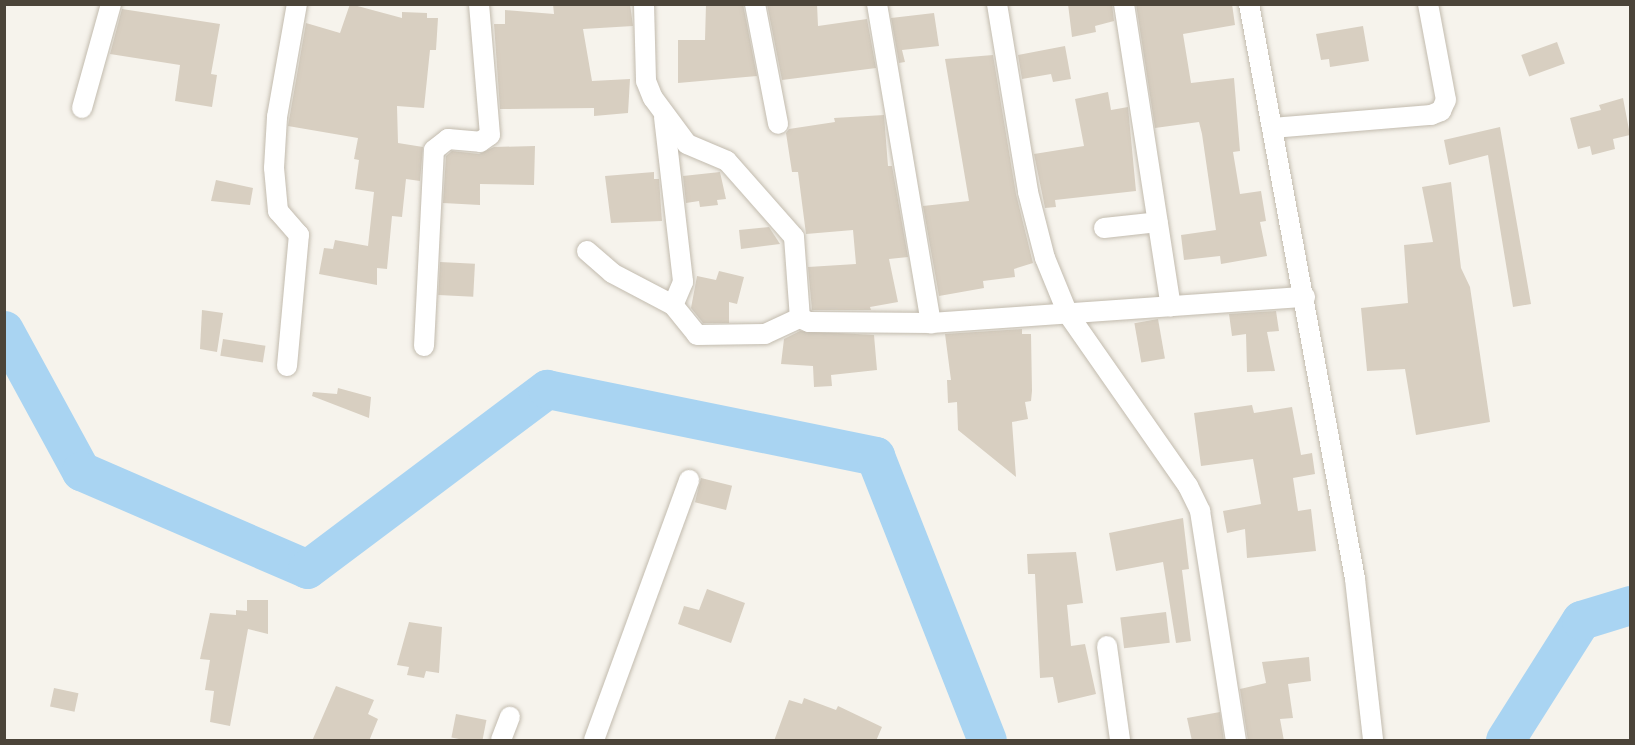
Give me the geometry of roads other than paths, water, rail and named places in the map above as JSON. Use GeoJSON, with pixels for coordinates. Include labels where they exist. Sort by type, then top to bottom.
{"type":"FeatureCollection","features":[{"type":"Feature","properties":{"kind":"street"},"geometry":{"type":"LineString","coordinates":[[82,108],[111,4]]}},
{"type":"Feature","properties":{"kind":"street"},"geometry":{"type":"LineString","coordinates":[[287,366],[299,235],[278,211],[274,168],[277,117],[297,4]]}},
{"type":"Feature","properties":{"kind":"street"},"geometry":{"type":"LineString","coordinates":[[424,346],[434,150],[448,139],[480,142],[490,135],[479,4]]}},
{"type":"Feature","properties":{"kind":"street"},"geometry":{"type":"LineString","coordinates":[[645,4],[646,81],[664,117],[687,144],[727,161],[794,237],[800,318]]}},
{"type":"Feature","properties":{"kind":"street"},"geometry":{"type":"LineString","coordinates":[[755,4],[778,124]]}},
{"type":"Feature","properties":{"kind":"street"},"geometry":{"type":"LineString","coordinates":[[877,4],[932,323]]}},
{"type":"Feature","properties":{"kind":"street"},"geometry":{"type":"LineString","coordinates":[[997,4],[1028,192],[1045,258],[1068,314],[1188,486],[1200,511],[1236,741]]}},
{"type":"Feature","properties":{"kind":"street"},"geometry":{"type":"LineString","coordinates":[[1124,4],[1171,306]]}},
{"type":"Feature","properties":{"kind":"street"},"geometry":{"type":"LineString","coordinates":[[1249,4],[1305,297],[1355,579],[1373,741]]}},
{"type":"Feature","properties":{"kind":"street"},"geometry":{"type":"LineString","coordinates":[[1272,128],[1431,115],[1441,111],[1446,100],[1428,4]]}},
{"type":"Feature","properties":{"kind":"street"},"geometry":{"type":"LineString","coordinates":[[664,117],[683,282],[673,305]]}},
{"type":"Feature","properties":{"kind":"street"},"geometry":{"type":"LineString","coordinates":[[1104,228],[1158,222]]}},
{"type":"Feature","properties":{"kind":"street"},"geometry":{"type":"LineString","coordinates":[[587,251],[612,273],[673,305],[692,332],[705,338],[765,334],[800,318],[809,322],[932,323],[1305,297]]}},
{"type":"Feature","properties":{"kind":"street"},"geometry":{"type":"LineString","coordinates":[[594,741],[689,480]]}},
{"type":"Feature","properties":{"kind":"street"},"geometry":{"type":"LineString","coordinates":[[1107,646],[1120,741]]}},
{"type":"Feature","properties":{"kind":"street"},"geometry":{"type":"LineString","coordinates":[[501,741],[510,717]]}},
{"type":"Feature","properties":{"kind":"waterway"},"geometry":{"type":"LineString","coordinates":[[4,330],[81,471],[307,569],[547,389],[875,456],[987,740]]}},
{"type":"Feature","properties":{"kind":"waterway"},"geometry":{"type":"LineString","coordinates":[[1505,740],[1581,620],[1630,605]]}}]}
